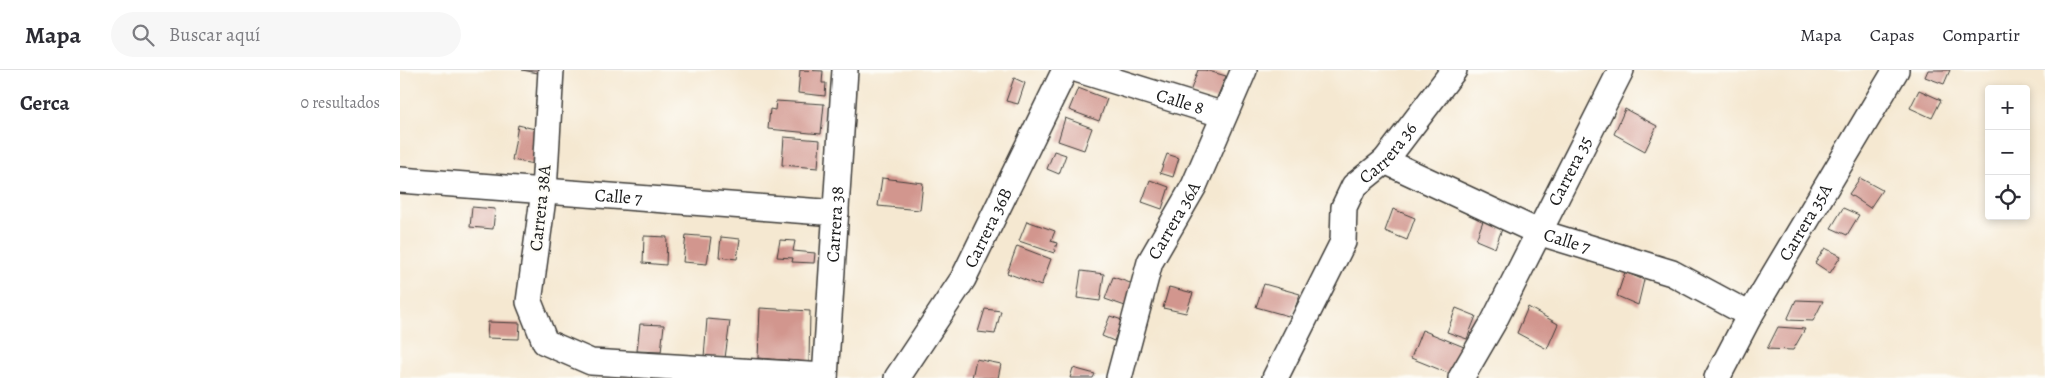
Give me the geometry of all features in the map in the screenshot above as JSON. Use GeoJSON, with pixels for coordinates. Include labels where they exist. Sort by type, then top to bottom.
{"type":"FeatureCollection","features":[{"type":"Feature","properties":{"kind":"street","name":"Carrera 38A"},"geometry":{"type":"LineString","coordinates":[[551,70],[544,191],[529,302],[544,342],[591,362],[825,377]]}},
{"type":"Feature","properties":{"kind":"street","name":"Carrera 38"},"geometry":{"type":"LineString","coordinates":[[825,377],[845,70]]}},
{"type":"Feature","properties":{"kind":"street","name":"Carrera 36B"},"geometry":{"type":"LineString","coordinates":[[897,378],[963,279],[1066,70]]}},
{"type":"Feature","properties":{"kind":"street","name":"Calle 8"},"geometry":{"type":"LineString","coordinates":[[1079,70],[1224,115]]}},
{"type":"Feature","properties":{"kind":"street","name":"Carrera 36A"},"geometry":{"type":"LineString","coordinates":[[1119,378],[1150,262],[1194,186],[1244,70]]}},
{"type":"Feature","properties":{"kind":"street","name":"Carrera 36"},"geometry":{"type":"LineString","coordinates":[[1275,378],[1344,242],[1344,207],[1354,186],[1385,161],[1454,70]]}},
{"type":"Feature","properties":{"kind":"street","name":"Carrera 35"},"geometry":{"type":"LineString","coordinates":[[1460,378],[1493,323],[1621,70]]}},
{"type":"Feature","properties":{"kind":"street","name":"Carrera 35A"},"geometry":{"type":"LineString","coordinates":[[1717,378],[1750,315],[1896,70]]}},
{"type":"Feature","properties":{"kind":"street","name":"Calle 7"},"geometry":{"type":"LineString","coordinates":[[1385,161],[1538,232],[1672,272],[1750,315]]}},
{"type":"Feature","properties":{"kind":"street","name":"Calle 7"},"geometry":{"type":"LineString","coordinates":[[400,180],[836,213]]}},
{"type":"Feature","properties":{"kind":"building"},"geometry":{"type":"Polygon","coordinates":[[[522,70],[538,70],[538,73],[522,70]]]}},
{"type":"Feature","properties":{"kind":"building"},"geometry":{"type":"Polygon","coordinates":[[[800,70],[823,71],[822,83],[826,83],[825,96],[798,93],[800,70]]]}},
{"type":"Feature","properties":{"kind":"building"},"geometry":{"type":"Polygon","coordinates":[[[1198,70],[1226,76],[1216,100],[1190,92],[1198,70]]]}},
{"type":"Feature","properties":{"kind":"building"},"geometry":{"type":"Polygon","coordinates":[[[1928,70],[1950,70],[1944,84],[1925,77],[1928,70]]]}},
{"type":"Feature","properties":{"kind":"building"},"geometry":{"type":"Polygon","coordinates":[[[1014,78],[1025,83],[1018,104],[1006,101],[1014,78]]]}},
{"type":"Feature","properties":{"kind":"building"},"geometry":{"type":"Polygon","coordinates":[[[1078,88],[1107,99],[1099,121],[1069,110],[1078,88]]]}},
{"type":"Feature","properties":{"kind":"building"},"geometry":{"type":"Polygon","coordinates":[[[1919,90],[1941,100],[1932,118],[1910,108],[1919,90]]]}},
{"type":"Feature","properties":{"kind":"building"},"geometry":{"type":"Polygon","coordinates":[[[776,101],[824,104],[821,134],[768,129],[770,109],[775,110],[776,101]]]}},
{"type":"Feature","properties":{"kind":"building"},"geometry":{"type":"Polygon","coordinates":[[[1625,109],[1657,126],[1645,151],[1614,134],[1625,109]]]}},
{"type":"Feature","properties":{"kind":"building"},"geometry":{"type":"Polygon","coordinates":[[[1065,118],[1092,128],[1084,150],[1058,141],[1065,118]]]}},
{"type":"Feature","properties":{"kind":"building"},"geometry":{"type":"Polygon","coordinates":[[[518,125],[539,130],[534,164],[512,160],[518,125]]]}},
{"type":"Feature","properties":{"kind":"building"},"geometry":{"type":"Polygon","coordinates":[[[784,137],[820,140],[818,168],[782,165],[784,137]]]}},
{"type":"Feature","properties":{"kind":"building"},"geometry":{"type":"Polygon","coordinates":[[[1054,151],[1066,155],[1059,174],[1047,169],[1054,151]]]}},
{"type":"Feature","properties":{"kind":"building"},"geometry":{"type":"Polygon","coordinates":[[[1167,154],[1179,158],[1173,177],[1160,173],[1167,154]]]}},
{"type":"Feature","properties":{"kind":"building"},"geometry":{"type":"Polygon","coordinates":[[[882,178],[923,183],[920,210],[878,206],[882,178]]]}},
{"type":"Feature","properties":{"kind":"building"},"geometry":{"type":"Polygon","coordinates":[[[1860,178],[1882,190],[1870,208],[1849,194],[1860,178]]]}},
{"type":"Feature","properties":{"kind":"building"},"geometry":{"type":"Polygon","coordinates":[[[1150,180],[1169,187],[1162,209],[1142,202],[1150,180]]]}},
{"type":"Feature","properties":{"kind":"building"},"geometry":{"type":"Polygon","coordinates":[[[472,207],[495,209],[493,229],[470,227],[472,207]]]}},
{"type":"Feature","properties":{"kind":"building"},"geometry":{"type":"Polygon","coordinates":[[[1843,208],[1859,215],[1847,235],[1831,228],[1843,208]]]}},
{"type":"Feature","properties":{"kind":"building"},"geometry":{"type":"Polygon","coordinates":[[[1393,209],[1415,218],[1407,240],[1385,231],[1393,209]]]}},
{"type":"Feature","properties":{"kind":"building"},"geometry":{"type":"Polygon","coordinates":[[[1027,221],[1055,231],[1051,241],[1057,243],[1054,253],[1019,241],[1027,221]]]}},
{"type":"Feature","properties":{"kind":"building"},"geometry":{"type":"Polygon","coordinates":[[[1483,221],[1502,229],[1495,248],[1476,240],[1483,221]]]}},
{"type":"Feature","properties":{"kind":"building"},"geometry":{"type":"Polygon","coordinates":[[[686,235],[711,237],[707,264],[683,262],[686,235]]]}},
{"type":"Feature","properties":{"kind":"building"},"geometry":{"type":"Polygon","coordinates":[[[644,236],[667,237],[666,265],[643,263],[644,236]]]}},
{"type":"Feature","properties":{"kind":"building"},"geometry":{"type":"Polygon","coordinates":[[[721,237],[740,239],[737,259],[719,257],[721,237]]]}},
{"type":"Feature","properties":{"kind":"building"},"geometry":{"type":"Polygon","coordinates":[[[780,240],[795,241],[793,251],[815,253],[814,263],[792,262],[793,258],[777,257],[780,240]]]}},
{"type":"Feature","properties":{"kind":"building"},"geometry":{"type":"Polygon","coordinates":[[[1017,246],[1051,259],[1041,286],[1007,273],[1017,246]]]}},
{"type":"Feature","properties":{"kind":"building"},"geometry":{"type":"Polygon","coordinates":[[[1825,248],[1841,256],[1830,273],[1815,263],[1825,248]]]}},
{"type":"Feature","properties":{"kind":"building"},"geometry":{"type":"Polygon","coordinates":[[[1081,271],[1104,274],[1100,301],[1077,298],[1081,271]]]}},
{"type":"Feature","properties":{"kind":"building"},"geometry":{"type":"Polygon","coordinates":[[[1625,272],[1644,280],[1638,305],[1617,296],[1625,272]]]}},
{"type":"Feature","properties":{"kind":"building"},"geometry":{"type":"Polygon","coordinates":[[[1113,277],[1139,286],[1131,308],[1105,299],[1113,277]]]}},
{"type":"Feature","properties":{"kind":"building"},"geometry":{"type":"Polygon","coordinates":[[[1264,284],[1300,294],[1292,317],[1256,307],[1264,284]]]}},
{"type":"Feature","properties":{"kind":"building"},"geometry":{"type":"Polygon","coordinates":[[[1169,287],[1193,293],[1186,313],[1163,308],[1169,287]]]}},
{"type":"Feature","properties":{"kind":"building"},"geometry":{"type":"Polygon","coordinates":[[[1796,300],[1823,301],[1813,321],[1787,320],[1796,300]]]}},
{"type":"Feature","properties":{"kind":"building"},"geometry":{"type":"Polygon","coordinates":[[[1528,307],[1558,324],[1547,349],[1517,333],[1528,307]]]}},
{"type":"Feature","properties":{"kind":"building"},"geometry":{"type":"Polygon","coordinates":[[[760,308],[810,311],[809,362],[758,358],[760,308]]]}},
{"type":"Feature","properties":{"kind":"building"},"geometry":{"type":"Polygon","coordinates":[[[1456,308],[1476,316],[1467,339],[1447,332],[1456,308]]]}},
{"type":"Feature","properties":{"kind":"building"},"geometry":{"type":"Polygon","coordinates":[[[985,309],[1001,311],[995,334],[978,332],[985,309]]]}},
{"type":"Feature","properties":{"kind":"building"},"geometry":{"type":"Polygon","coordinates":[[[1110,316],[1122,320],[1114,341],[1102,336],[1110,316]]]}},
{"type":"Feature","properties":{"kind":"building"},"geometry":{"type":"Polygon","coordinates":[[[707,319],[730,321],[725,358],[704,357],[707,319]]]}},
{"type":"Feature","properties":{"kind":"building"},"geometry":{"type":"Polygon","coordinates":[[[488,322],[520,323],[519,339],[487,338],[488,322]]]}},
{"type":"Feature","properties":{"kind":"building"},"geometry":{"type":"Polygon","coordinates":[[[640,324],[664,325],[661,352],[637,351],[640,324]]]}},
{"type":"Feature","properties":{"kind":"building"},"geometry":{"type":"Polygon","coordinates":[[[1778,327],[1805,329],[1793,350],[1767,349],[1778,327]]]}},
{"type":"Feature","properties":{"kind":"building"},"geometry":{"type":"Polygon","coordinates":[[[1422,330],[1464,347],[1453,375],[1411,358],[1422,330]]]}},
{"type":"Feature","properties":{"kind":"building"},"geometry":{"type":"Polygon","coordinates":[[[976,359],[1001,364],[998,378],[972,378],[976,359]]]}},
{"type":"Feature","properties":{"kind":"building"},"geometry":{"type":"Polygon","coordinates":[[[1073,368],[1095,374],[1093,378],[1070,378],[1073,368]]]}}]}
